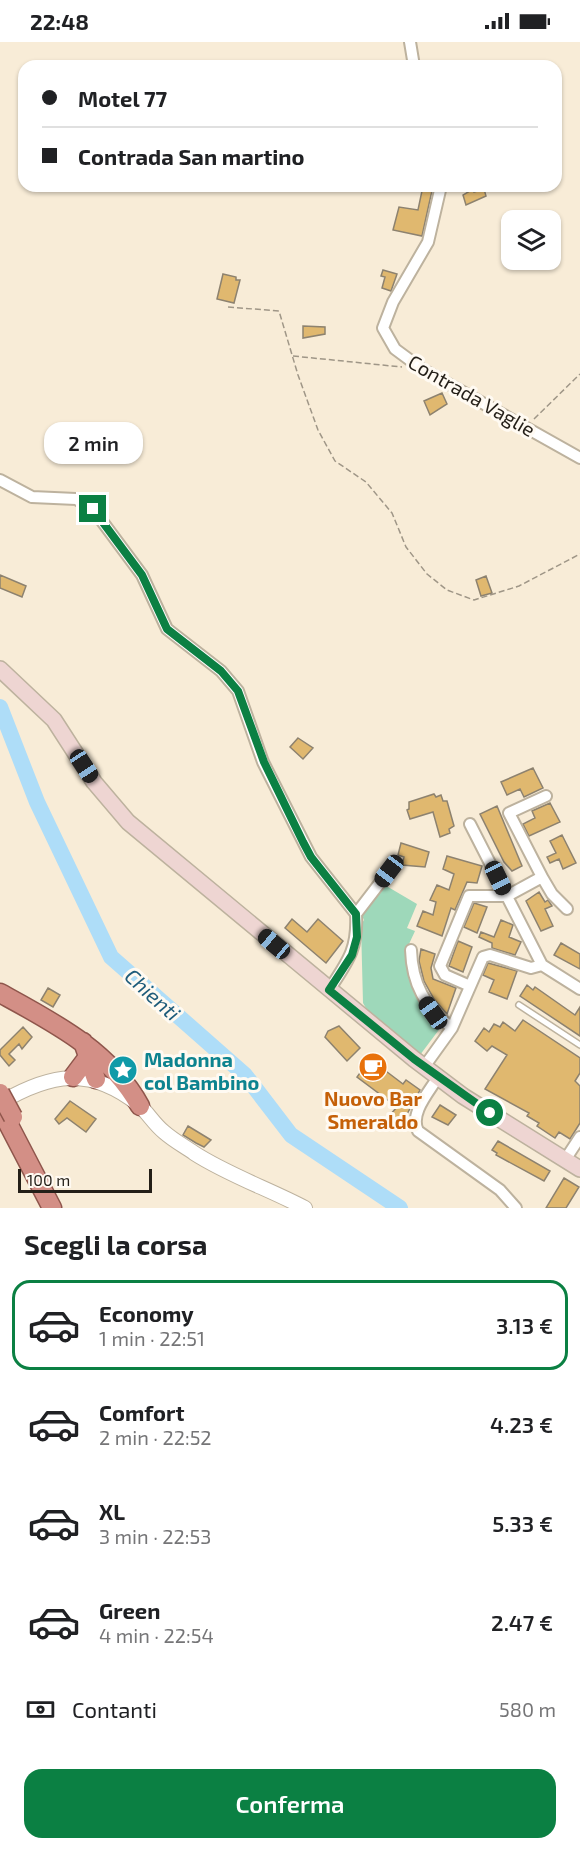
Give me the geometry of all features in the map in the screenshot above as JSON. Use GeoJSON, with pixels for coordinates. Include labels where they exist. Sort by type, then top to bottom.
{"type":"FeatureCollection","features":[{"type":"Feature","properties":{"kind":"highway"},"geometry":{"type":"LineString","coordinates":[[0,993],[91,1052],[130,1086],[140,1106]]}},
{"type":"Feature","properties":{"kind":"highway"},"geometry":{"type":"LineString","coordinates":[[73,1077],[91,1052]]}},
{"type":"Feature","properties":{"kind":"highway"},"geometry":{"type":"LineString","coordinates":[[91,1052],[96,1079]]}},
{"type":"Feature","properties":{"kind":"highway"},"geometry":{"type":"LineString","coordinates":[[0,1093],[5,1112],[52,1208]]}},
{"type":"Feature","properties":{"kind":"highway"},"geometry":{"type":"LineString","coordinates":[[5,1112],[60,1208]]}},
{"type":"Feature","properties":{"kind":"main road"},"geometry":{"type":"LineString","coordinates":[[0,669],[54,720],[94,782],[128,822],[424,1067],[580,1169]]}},
{"type":"Feature","properties":{"kind":"street"},"geometry":{"type":"LineString","coordinates":[[410,42],[413,60]]}},
{"type":"Feature","properties":{"kind":"street","name":"Contrada Vaglie"},"geometry":{"type":"LineString","coordinates":[[440,192],[428,242],[393,302],[383,328],[395,349],[422,369],[527,426],[580,458]]}},
{"type":"Feature","properties":{"kind":"street"},"geometry":{"type":"LineString","coordinates":[[0,480],[33,497],[76,499],[93,509],[142,575],[167,629],[221,671],[238,691],[264,762],[305,847],[356,914],[357,937],[352,955],[329,990]]}},
{"type":"Feature","properties":{"kind":"street"},"geometry":{"type":"LineString","coordinates":[[546,796],[509,813],[552,894],[567,909]]}},
{"type":"Feature","properties":{"kind":"street"},"geometry":{"type":"LineString","coordinates":[[470,824],[542,965],[580,989]]}},
{"type":"Feature","properties":{"kind":"street"},"geometry":{"type":"LineString","coordinates":[[356,914],[389,871]]}},
{"type":"Feature","properties":{"kind":"street"},"geometry":{"type":"LineString","coordinates":[[470,986],[445,975],[440,966],[469,896],[507,896],[542,877]]}},
{"type":"Feature","properties":{"kind":"street"},"geometry":{"type":"LineString","coordinates":[[411,950],[411,968],[420,994],[433,1013],[452,1028]]}},
{"type":"Feature","properties":{"kind":"street"},"geometry":{"type":"LineString","coordinates":[[424,1067],[452,1028],[483,957],[490,955],[531,968],[542,965]]}},
{"type":"Feature","properties":{"kind":"street"},"geometry":{"type":"LineString","coordinates":[[5,1112],[26,1088],[50,1080],[73,1077],[96,1079],[140,1106],[163,1131],[196,1154],[305,1208]]}},
{"type":"Feature","properties":{"kind":"street"},"geometry":{"type":"LineString","coordinates":[[438,1077],[417,1113],[415,1125],[418,1131],[500,1190],[516,1208]]}},
{"type":"Feature","properties":{"kind":"street"},"geometry":{"type":"LineString","coordinates":[[565,1160],[580,1137]]}},
{"type":"Feature","properties":{"kind":"lane"},"geometry":{"type":"LineString","coordinates":[[519,1005],[580,1045]]}},
{"type":"Feature","properties":{"kind":"path"},"geometry":{"type":"LineString","coordinates":[[228,307],[279,311],[318,430],[335,461],[366,482],[392,513],[406,547],[427,574],[447,590],[474,600],[519,586],[580,554]]}},
{"type":"Feature","properties":{"kind":"path"},"geometry":{"type":"LineString","coordinates":[[292,356],[422,369]]}},
{"type":"Feature","properties":{"kind":"path"},"geometry":{"type":"LineString","coordinates":[[527,426],[580,374]]}},
{"type":"Feature","properties":{"kind":"green space"},"geometry":{"type":"Polygon","coordinates":[[[383,884],[417,904],[407,928],[415,931],[407,951],[406,963],[417,993],[441,1027],[420,1055],[370,1015],[363,1003],[361,925],[364,920],[360,911],[383,884]]]}},
{"type":"Feature","properties":{"kind":"building"},"geometry":{"type":"Polygon","coordinates":[[[422,192],[432,192],[422,236],[393,230],[399,207],[418,210],[422,192]]]}},
{"type":"Feature","properties":{"kind":"building"},"geometry":{"type":"Polygon","coordinates":[[[468,192],[485,192],[486,196],[466,205],[463,195],[468,192]]]}},
{"type":"Feature","properties":{"kind":"building"},"geometry":{"type":"Polygon","coordinates":[[[383,270],[397,274],[391,291],[382,288],[385,277],[381,276],[383,270]]]}},
{"type":"Feature","properties":{"kind":"building"},"geometry":{"type":"Polygon","coordinates":[[[223,274],[240,280],[234,303],[217,299],[223,274]]]}},
{"type":"Feature","properties":{"kind":"building"},"geometry":{"type":"Polygon","coordinates":[[[303,326],[325,327],[325,334],[303,338],[303,326]]]}},
{"type":"Feature","properties":{"kind":"building"},"geometry":{"type":"Polygon","coordinates":[[[442,393],[447,404],[430,415],[424,401],[442,393]]]}},
{"type":"Feature","properties":{"kind":"building"},"geometry":{"type":"Polygon","coordinates":[[[0,575],[26,586],[22,597],[0,588],[0,575]]]}},
{"type":"Feature","properties":{"kind":"building"},"geometry":{"type":"Polygon","coordinates":[[[486,576],[492,593],[481,596],[476,580],[486,576]]]}},
{"type":"Feature","properties":{"kind":"building"},"geometry":{"type":"Polygon","coordinates":[[[298,738],[313,748],[303,759],[290,747],[298,738]]]}},
{"type":"Feature","properties":{"kind":"building"},"geometry":{"type":"Polygon","coordinates":[[[533,768],[543,788],[524,797],[520,789],[507,795],[501,782],[533,768]]]}},
{"type":"Feature","properties":{"kind":"building"},"geometry":{"type":"Polygon","coordinates":[[[434,794],[436,797],[441,795],[443,801],[447,801],[454,826],[449,829],[450,833],[440,837],[433,812],[410,819],[407,810],[409,802],[434,794]]]}},
{"type":"Feature","properties":{"kind":"building"},"geometry":{"type":"Polygon","coordinates":[[[550,803],[560,822],[529,836],[523,824],[535,818],[532,811],[550,803]]]}},
{"type":"Feature","properties":{"kind":"building"},"geometry":{"type":"Polygon","coordinates":[[[497,806],[522,866],[512,871],[504,862],[480,814],[497,806]]]}},
{"type":"Feature","properties":{"kind":"building"},"geometry":{"type":"Polygon","coordinates":[[[562,835],[576,863],[563,869],[559,859],[550,863],[547,857],[556,853],[550,841],[562,835]]]}},
{"type":"Feature","properties":{"kind":"building"},"geometry":{"type":"Polygon","coordinates":[[[401,843],[429,852],[425,867],[402,865],[404,857],[398,855],[401,843]]]}},
{"type":"Feature","properties":{"kind":"building"},"geometry":{"type":"Polygon","coordinates":[[[447,856],[482,866],[477,883],[467,882],[455,910],[451,908],[442,936],[417,926],[423,911],[433,915],[436,902],[430,900],[437,885],[449,890],[454,874],[443,869],[447,856]]]}},
{"type":"Feature","properties":{"kind":"building"},"geometry":{"type":"Polygon","coordinates":[[[539,892],[545,902],[548,900],[552,906],[545,909],[553,926],[541,931],[526,901],[539,892]]]}},
{"type":"Feature","properties":{"kind":"building"},"geometry":{"type":"Polygon","coordinates":[[[474,903],[487,907],[477,933],[464,927],[474,903]]]}},
{"type":"Feature","properties":{"kind":"building"},"geometry":{"type":"Polygon","coordinates":[[[292,919],[307,932],[318,919],[343,941],[326,963],[285,928],[292,919]]]}},
{"type":"Feature","properties":{"kind":"building"},"geometry":{"type":"Polygon","coordinates":[[[501,920],[513,925],[509,937],[521,942],[515,955],[492,948],[492,943],[479,937],[481,932],[494,937],[501,920]]]}},
{"type":"Feature","properties":{"kind":"building"},"geometry":{"type":"Polygon","coordinates":[[[458,941],[472,947],[463,972],[449,966],[458,941]]]}},
{"type":"Feature","properties":{"kind":"building"},"geometry":{"type":"Polygon","coordinates":[[[561,943],[580,954],[580,969],[554,955],[561,943]]]}},
{"type":"Feature","properties":{"kind":"building"},"geometry":{"type":"Polygon","coordinates":[[[421,949],[435,954],[431,968],[433,979],[456,988],[447,1014],[434,999],[424,981],[419,961],[421,949]]]}},
{"type":"Feature","properties":{"kind":"building"},"geometry":{"type":"Polygon","coordinates":[[[488,963],[517,971],[507,999],[489,992],[494,980],[483,975],[488,963]]]}},
{"type":"Feature","properties":{"kind":"building"},"geometry":{"type":"Polygon","coordinates":[[[527,985],[533,990],[535,987],[575,1015],[580,1007],[580,1036],[520,996],[527,985]]]}},
{"type":"Feature","properties":{"kind":"building"},"geometry":{"type":"Polygon","coordinates":[[[48,988],[60,995],[53,1007],[41,1000],[48,988]]]}},
{"type":"Feature","properties":{"kind":"building"},"geometry":{"type":"Polygon","coordinates":[[[523,1020],[580,1058],[580,1073],[575,1081],[580,1086],[580,1123],[570,1139],[559,1132],[555,1138],[537,1126],[539,1123],[527,1116],[529,1113],[485,1089],[507,1055],[492,1046],[487,1051],[475,1041],[484,1028],[489,1032],[494,1024],[500,1027],[503,1022],[515,1031],[523,1020]]]}},
{"type":"Feature","properties":{"kind":"building"},"geometry":{"type":"Polygon","coordinates":[[[339,1026],[360,1048],[347,1061],[325,1037],[328,1031],[339,1026]]]}},
{"type":"Feature","properties":{"kind":"building"},"geometry":{"type":"Polygon","coordinates":[[[23,1027],[32,1037],[22,1049],[19,1044],[9,1054],[15,1060],[9,1066],[0,1055],[0,1050],[23,1027]]]}},
{"type":"Feature","properties":{"kind":"building"},"geometry":{"type":"Polygon","coordinates":[[[370,1059],[403,1084],[406,1080],[420,1090],[406,1116],[408,1122],[405,1127],[390,1115],[397,1107],[357,1077],[370,1059]]]}},
{"type":"Feature","properties":{"kind":"building"},"geometry":{"type":"Polygon","coordinates":[[[70,1101],[96,1119],[86,1132],[67,1118],[59,1124],[55,1119],[70,1101]]]}},
{"type":"Feature","properties":{"kind":"building"},"geometry":{"type":"Polygon","coordinates":[[[440,1105],[456,1115],[448,1125],[432,1117],[440,1105]]]}},
{"type":"Feature","properties":{"kind":"building"},"geometry":{"type":"Polygon","coordinates":[[[188,1126],[211,1140],[204,1147],[196,1143],[183,1135],[188,1126]]]}},
{"type":"Feature","properties":{"kind":"building"},"geometry":{"type":"Polygon","coordinates":[[[498,1141],[550,1171],[544,1181],[496,1155],[497,1153],[492,1150],[498,1141]]]}},
{"type":"Feature","properties":{"kind":"building"},"geometry":{"type":"Polygon","coordinates":[[[564,1178],[579,1187],[566,1208],[546,1208],[564,1178]]]}},
{"type":"Feature","properties":{"kind":"waterway","name":"Chienti"},"geometry":{"type":"LineString","coordinates":[[0,707],[37,802],[111,957],[245,1075],[291,1135],[400,1208]]}},
{"type":"Feature","properties":{"kind":"place","name":"Nuovo Bar Smeraldo"},"geometry":{"type":"Point","coordinates":[373,1067]}},
{"type":"Feature","properties":{"kind":"place","name":"Madonna col Bambino"},"geometry":{"type":"Point","coordinates":[123,1070]}},
{"type":"Feature","properties":{"kind":"route"},"geometry":{"type":"LineString","coordinates":[[93,509],[142,575],[167,629],[221,671],[238,691],[264,762],[295,827],[311,857],[356,914],[357,937],[352,955],[329,990],[414,1059],[490,1113]]}}]}
